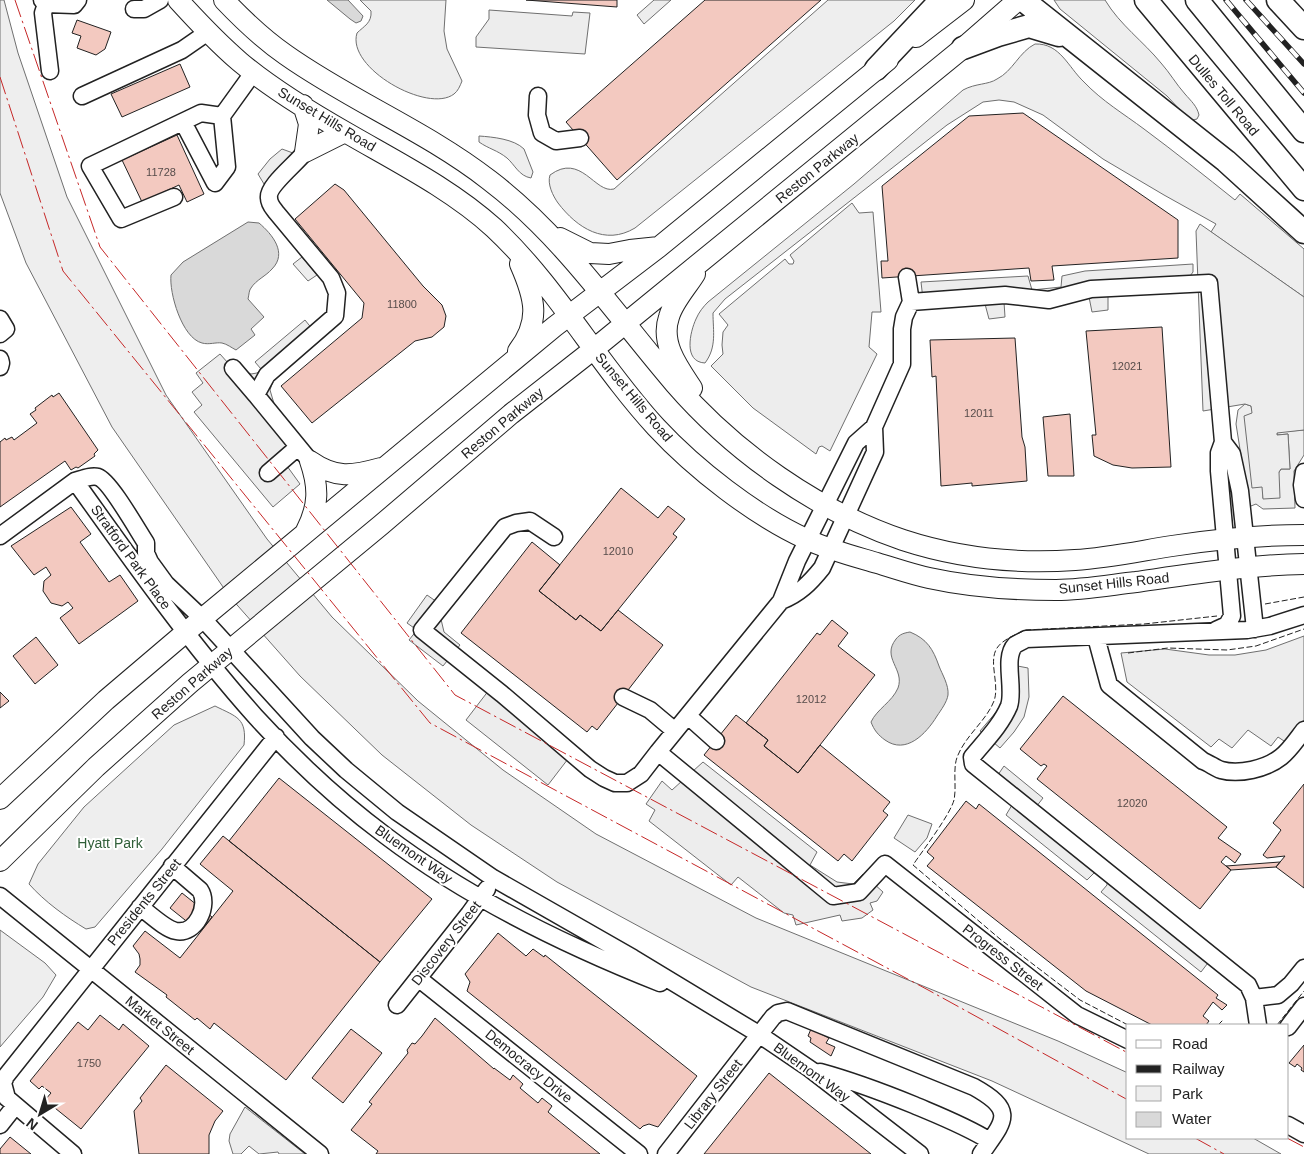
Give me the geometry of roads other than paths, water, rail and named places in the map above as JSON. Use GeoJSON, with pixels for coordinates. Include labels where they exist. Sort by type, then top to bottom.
{"type":"FeatureCollection","features":[{"type":"Feature","properties":{"kind":"highway"},"geometry":{"type":"LineString","coordinates":[[876,69],[941,0]]}},
{"type":"Feature","properties":{"kind":"highway"},"geometry":{"type":"LineString","coordinates":[[1023,0],[1226,161],[1304,232]]}},
{"type":"Feature","properties":{"kind":"highway","name":"Dulles Toll Road"},"geometry":{"type":"LineString","coordinates":[[1146,0],[1272,154],[1304,189]]}},
{"type":"Feature","properties":{"kind":"highway"},"geometry":{"type":"LineString","coordinates":[[1197,0],[1304,131]]}},
{"type":"Feature","properties":{"kind":"highway"},"geometry":{"type":"LineString","coordinates":[[1278,0],[1304,28]]}},
{"type":"Feature","properties":{"kind":"highway"},"geometry":{"type":"LineString","coordinates":[[963,48],[1029,26],[1074,40]]}},
{"type":"Feature","properties":{"kind":"main road","name":"Sunset Hills Road"},"geometry":{"type":"LineString","coordinates":[[178,0],[221,45],[253,73],[303,106],[395,160],[465,205],[493,228],[550,290],[654,425],[681,452],[723,487],[808,540],[929,578],[977,586],[1015,589],[1056,590],[1090,588],[1249,567],[1304,564]]}},
{"type":"Feature","properties":{"kind":"main road","name":"Sunset Hills Road"},"geometry":{"type":"LineString","coordinates":[[224,0],[260,35],[285,55],[466,163],[516,202],[546,229],[565,250],[624,324],[692,404],[720,432],[779,477],[847,515],[903,540],[992,559],[1075,560],[1246,536],[1304,535]]}},
{"type":"Feature","properties":{"kind":"main road"},"geometry":{"type":"LineString","coordinates":[[0,799],[106,700],[186,632],[569,315],[659,247],[876,69],[964,0]]}},
{"type":"Feature","properties":{"kind":"main road","name":"Reston Parkway"},"geometry":{"type":"LineString","coordinates":[[0,861],[96,768],[213,664],[511,414],[810,174],[963,48],[1018,0]]}},
{"type":"Feature","properties":{"kind":"main road"},"geometry":{"type":"LineString","coordinates":[[303,106],[309,124],[305,152]]}},
{"type":"Feature","properties":{"kind":"main road"},"geometry":{"type":"LineString","coordinates":[[305,152],[345,132]]}},
{"type":"Feature","properties":{"kind":"main road"},"geometry":{"type":"LineString","coordinates":[[546,229],[590,253],[609,254],[659,247]]}},
{"type":"Feature","properties":{"kind":"main road"},"geometry":{"type":"LineString","coordinates":[[505,368],[522,345],[533,322],[534,300],[514,249]]}},
{"type":"Feature","properties":{"kind":"main road"},"geometry":{"type":"LineString","coordinates":[[705,258],[668,317],[667,340],[676,364],[720,432]]}},
{"type":"Feature","properties":{"kind":"main road"},"geometry":{"type":"LineString","coordinates":[[304,454],[321,469],[349,476],[386,467]]}},
{"type":"Feature","properties":{"kind":"main road"},"geometry":{"type":"LineString","coordinates":[[299,539],[313,517],[316,502],[315,479],[304,454]]}},
{"type":"Feature","properties":{"kind":"street"},"geometry":{"type":"LineString","coordinates":[[50,71],[43,13],[44,2],[74,5],[78,0]]}},
{"type":"Feature","properties":{"kind":"street"},"geometry":{"type":"LineString","coordinates":[[132,3],[144,9],[160,0]]}},
{"type":"Feature","properties":{"kind":"street"},"geometry":{"type":"LineString","coordinates":[[82,96],[182,50],[208,32]]}},
{"type":"Feature","properties":{"kind":"street"},"geometry":{"type":"LineString","coordinates":[[183,122],[215,183],[227,167],[222,116],[253,73]]}},
{"type":"Feature","properties":{"kind":"street"},"geometry":{"type":"LineString","coordinates":[[538,96],[537,115],[542,133],[556,141],[580,138]]}},
{"type":"Feature","properties":{"kind":"street"},"geometry":{"type":"LineString","coordinates":[[174,197],[121,219],[90,166],[201,113],[222,116]]}},
{"type":"Feature","properties":{"kind":"street"},"geometry":{"type":"LineString","coordinates":[[256,395],[268,375],[335,316],[337,293],[331,278],[276,212],[268,197],[274,184],[298,162],[305,152]]}},
{"type":"Feature","properties":{"kind":"street"},"geometry":{"type":"LineString","coordinates":[[554,537],[530,521],[505,527],[422,630],[502,694],[590,769],[615,783],[627,783],[642,774],[781,601],[825,504],[856,443],[874,427],[902,364],[902,329],[904,317],[911,302],[908,277]]}},
{"type":"Feature","properties":{"kind":"street"},"geometry":{"type":"LineString","coordinates":[[911,302],[1005,295],[1048,300],[1091,289],[1209,283],[1223,442],[1218,453],[1232,616],[1227,625],[1216,630]]}},
{"type":"Feature","properties":{"kind":"street"},"geometry":{"type":"LineString","coordinates":[[0,318],[6,329],[0,334]]}},
{"type":"Feature","properties":{"kind":"street"},"geometry":{"type":"LineString","coordinates":[[0,359],[2,363],[0,367]]}},
{"type":"Feature","properties":{"kind":"street"},"geometry":{"type":"LineString","coordinates":[[233,368],[304,454],[268,473]]}},
{"type":"Feature","properties":{"kind":"street"},"geometry":{"type":"LineString","coordinates":[[781,601],[795,595],[812,581],[822,568],[875,452],[874,427]]}},
{"type":"Feature","properties":{"kind":"street"},"geometry":{"type":"LineString","coordinates":[[1223,442],[1232,454],[1240,490],[1255,629]]}},
{"type":"Feature","properties":{"kind":"street"},"geometry":{"type":"LineString","coordinates":[[1304,472],[1302,485],[1304,499]]}},
{"type":"Feature","properties":{"kind":"street","name":"Stratford Park Place"},"geometry":{"type":"LineString","coordinates":[[0,536],[75,481],[88,476],[99,477],[108,484],[146,543],[140,557]]}},
{"type":"Feature","properties":{"kind":"street","name":"Stratford Park Place"},"geometry":{"type":"LineString","coordinates":[[75,481],[140,557],[186,632]]}},
{"type":"Feature","properties":{"kind":"street","name":"Stratford Park Place"},"geometry":{"type":"LineString","coordinates":[[140,557],[150,562],[166,584],[203,619]]}},
{"type":"Feature","properties":{"kind":"street"},"geometry":{"type":"LineString","coordinates":[[1258,1024],[1254,998],[1248,985],[973,764],[972,757],[999,722],[1009,705],[1011,654],[1016,645],[1026,639],[1247,630],[1304,615]]}},
{"type":"Feature","properties":{"kind":"street","name":"Bluemont Way"},"geometry":{"type":"LineString","coordinates":[[203,619],[312,738],[346,770],[397,812],[493,878],[633,958],[760,1035],[810,1069],[920,1154]]}},
{"type":"Feature","properties":{"kind":"street","name":"Bluemont Way"},"geometry":{"type":"LineString","coordinates":[[186,632],[255,715],[276,737],[319,780],[385,836],[422,862],[503,911],[625,970],[698,998]]}},
{"type":"Feature","properties":{"kind":"street"},"geometry":{"type":"LineString","coordinates":[[1096,637],[1110,684],[1203,760],[1221,770],[1251,770],[1268,764],[1280,758],[1289,750],[1304,730]]}},
{"type":"Feature","properties":{"kind":"street"},"geometry":{"type":"LineString","coordinates":[[626,693],[675,731]]}},
{"type":"Feature","properties":{"kind":"street"},"geometry":{"type":"LineString","coordinates":[[688,716],[716,741]]}},
{"type":"Feature","properties":{"kind":"street","name":"Presidents Street"},"geometry":{"type":"LineString","coordinates":[[1,1084],[12,1067],[90,968],[276,737]]}},
{"type":"Feature","properties":{"kind":"street","name":"Progress Street"},"geometry":{"type":"LineString","coordinates":[[658,752],[833,896],[859,892],[885,864],[1077,1015],[1126,1039]]}},
{"type":"Feature","properties":{"kind":"street"},"geometry":{"type":"LineString","coordinates":[[140,907],[177,932],[187,930],[198,920],[204,906],[203,893],[172,866]]}},
{"type":"Feature","properties":{"kind":"street","name":"Discovery Street"},"geometry":{"type":"LineString","coordinates":[[397,1005],[481,898],[493,878]]}},
{"type":"Feature","properties":{"kind":"street","name":"Market Street"},"geometry":{"type":"LineString","coordinates":[[0,896],[320,1154]]}},
{"type":"Feature","properties":{"kind":"street"},"geometry":{"type":"LineString","coordinates":[[1254,998],[1278,994],[1291,984],[1304,968]]}},
{"type":"Feature","properties":{"kind":"street","name":"Democracy Drive"},"geometry":{"type":"LineString","coordinates":[[418,978],[639,1154]]}},
{"type":"Feature","properties":{"kind":"street"},"geometry":{"type":"LineString","coordinates":[[1289,1026],[1304,1006]]}},
{"type":"Feature","properties":{"kind":"street","name":"Library Street"},"geometry":{"type":"LineString","coordinates":[[666,1154],[778,1012],[787,1011],[974,1087],[993,1100],[1000,1108],[1003,1118],[999,1130],[986,1148]]}},
{"type":"Feature","properties":{"kind":"street"},"geometry":{"type":"LineString","coordinates":[[810,1069],[858,1082],[973,1130],[986,1148]]}},
{"type":"Feature","properties":{"kind":"street"},"geometry":{"type":"LineString","coordinates":[[1,1084],[7,1098],[15,1106],[73,1154]]}},
{"type":"Feature","properties":{"kind":"street"},"geometry":{"type":"LineString","coordinates":[[0,1125],[15,1106]]}},
{"type":"Feature","properties":{"kind":"street"},"geometry":{"type":"LineString","coordinates":[[1289,1126],[1304,1134]]}},
{"type":"Feature","properties":{"kind":"water"},"geometry":{"type":"Polygon","coordinates":[[[327,0],[348,0],[363,16],[361,21],[356,23],[327,0]]]}},
{"type":"Feature","properties":{"kind":"water"},"geometry":{"type":"Polygon","coordinates":[[[248,222],[259,223],[264,227],[273,238],[278,250],[279,257],[277,263],[249,291],[248,299],[264,317],[251,329],[255,335],[236,350],[222,343],[202,343],[188,333],[178,314],[172,293],[171,275],[183,262],[248,222]]]}},
{"type":"Feature","properties":{"kind":"water"},"geometry":{"type":"Polygon","coordinates":[[[910,632],[925,641],[932,650],[946,684],[948,695],[944,706],[927,729],[915,740],[908,744],[900,745],[885,740],[878,734],[871,722],[898,688],[899,675],[892,658],[892,646],[899,636],[910,632]]]}},
{"type":"Feature","properties":{"kind":"railway"},"geometry":{"type":"LineString","coordinates":[[1226,0],[1304,93]]}},
{"type":"Feature","properties":{"kind":"railway"},"geometry":{"type":"LineString","coordinates":[[1246,0],[1304,64]]}},
{"type":"Feature","properties":{"kind":"park label","name":"Hyatt Park"},"geometry":{"type":"Point","coordinates":[110,843]}}]}
